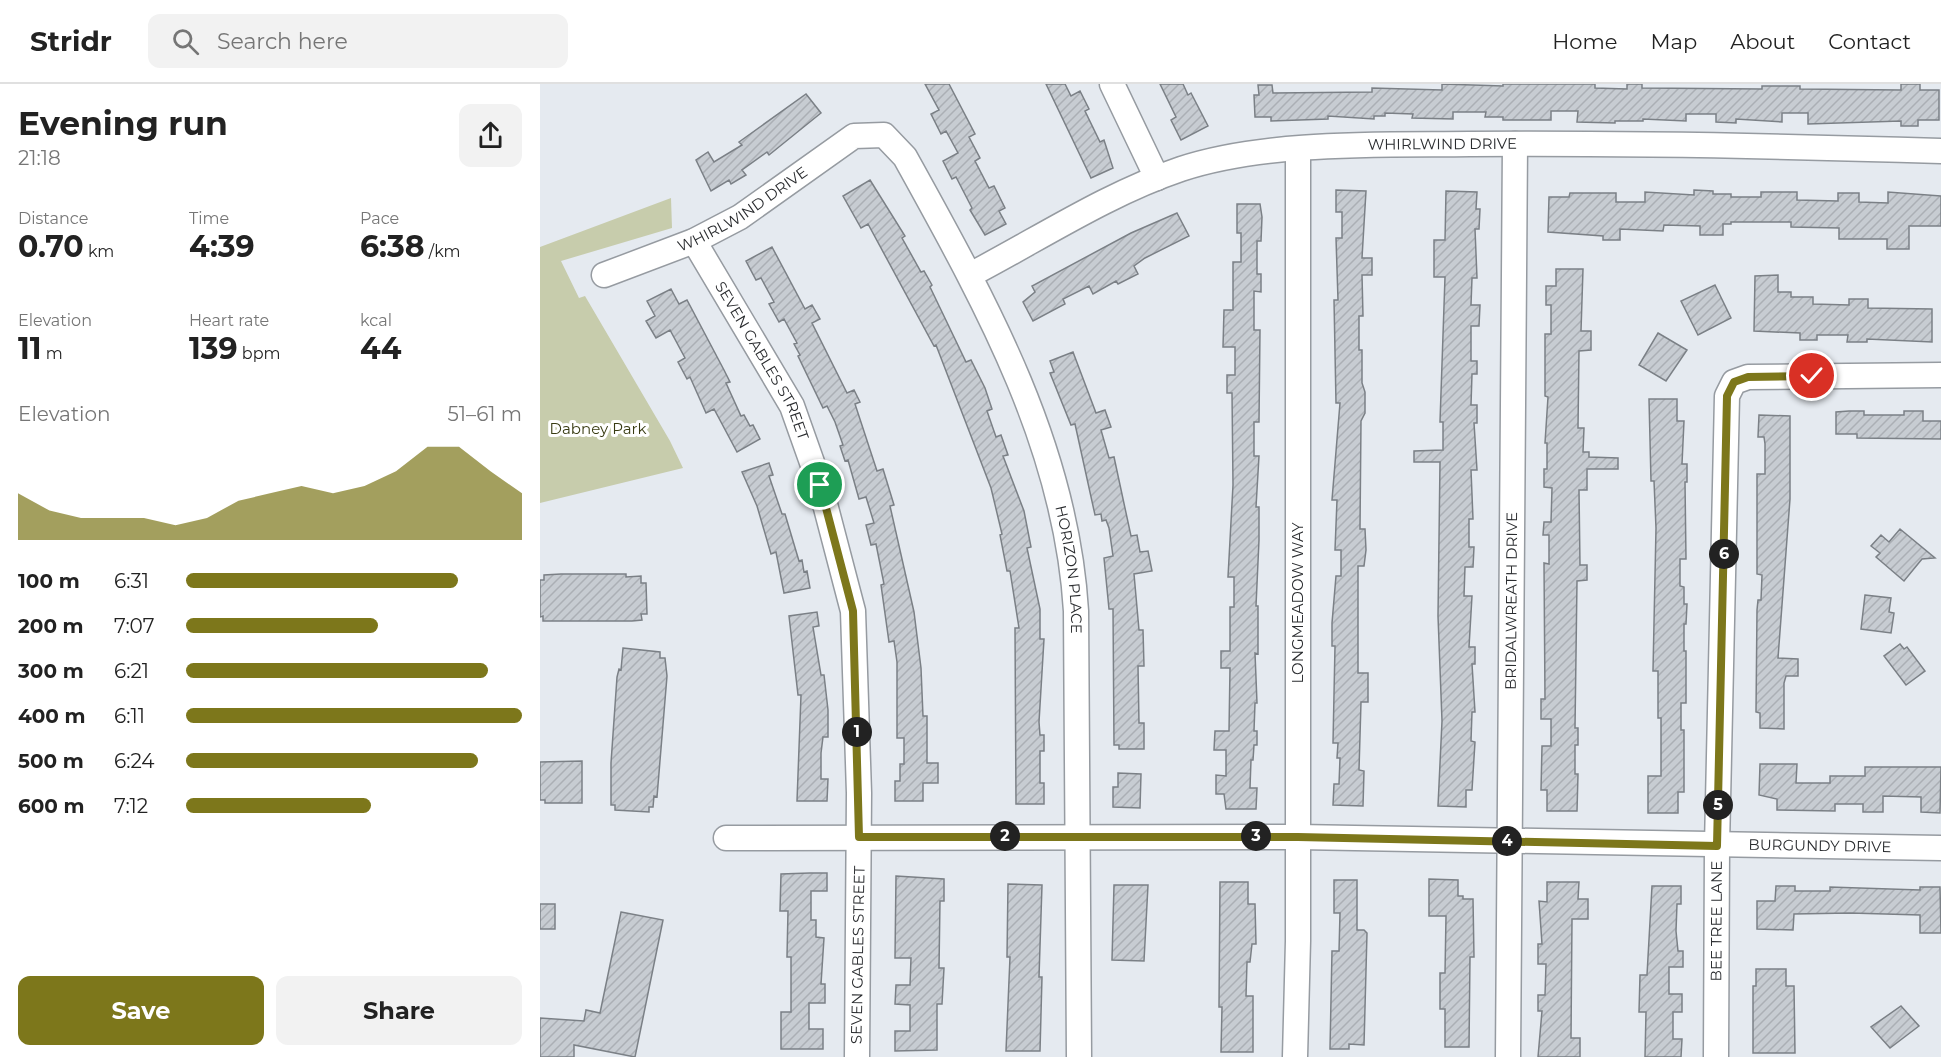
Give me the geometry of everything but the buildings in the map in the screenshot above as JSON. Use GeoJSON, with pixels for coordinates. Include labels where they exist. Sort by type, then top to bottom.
{"type":"FeatureCollection","features":[{"type":"Feature","properties":{"kind":"street"},"geometry":{"type":"LineString","coordinates":[[1112,84],[1157,178]]}},
{"type":"Feature","properties":{"kind":"street","name":"WHIRLWIND DRIVE"},"geometry":{"type":"LineString","coordinates":[[604,275],[694,241],[740,218],[854,136],[876,134]]}},
{"type":"Feature","properties":{"kind":"street","name":"HORIZON PLACE"},"geometry":{"type":"LineString","coordinates":[[876,134],[884,135],[893,141],[905,157],[970,275],[1001,337],[1042,436],[1074,564],[1079,1057]]}},
{"type":"Feature","properties":{"kind":"street","name":"WHIRLWIND DRIVE"},"geometry":{"type":"LineString","coordinates":[[970,275],[1157,178],[1219,159],[1298,149],[1515,144],[1653,143],[1941,151]]}},
{"type":"Feature","properties":{"kind":"street","name":"BRIDALWREATH DRIVE"},"geometry":{"type":"LineString","coordinates":[[1508,1057],[1515,144]]}},
{"type":"Feature","properties":{"kind":"street","name":"LONGMEADOW WAY"},"geometry":{"type":"LineString","coordinates":[[1295,1057],[1298,837],[1298,149]]}},
{"type":"Feature","properties":{"kind":"street","name":"SEVEN GABLES STREET"},"geometry":{"type":"LineString","coordinates":[[694,241],[792,406],[820,485],[853,611],[859,837],[857,1057]]}},
{"type":"Feature","properties":{"kind":"street","name":"BEE TREE LANE"},"geometry":{"type":"LineString","coordinates":[[1716,1057],[1717,846],[1727,396],[1734,382],[1748,377],[1941,375]]}},
{"type":"Feature","properties":{"kind":"street","name":"BURGUNDY DRIVE"},"geometry":{"type":"LineString","coordinates":[[726,838],[1076,835],[1941,848]]}},
{"type":"Feature","properties":{"kind":"green space","name":"Dabney Park"},"geometry":{"type":"Polygon","coordinates":[[[671,198],[672,228],[561,261],[579,298],[585,296],[670,441],[683,468],[540,503],[540,247],[671,198]]]}},
{"type":"Feature","properties":{"kind":"route"},"geometry":{"type":"LineString","coordinates":[[820,485],[853,611],[860,793],[859,837],[1076,835],[1298,837],[1717,846],[1727,396],[1734,382],[1748,377],[1812,376]]}}]}
